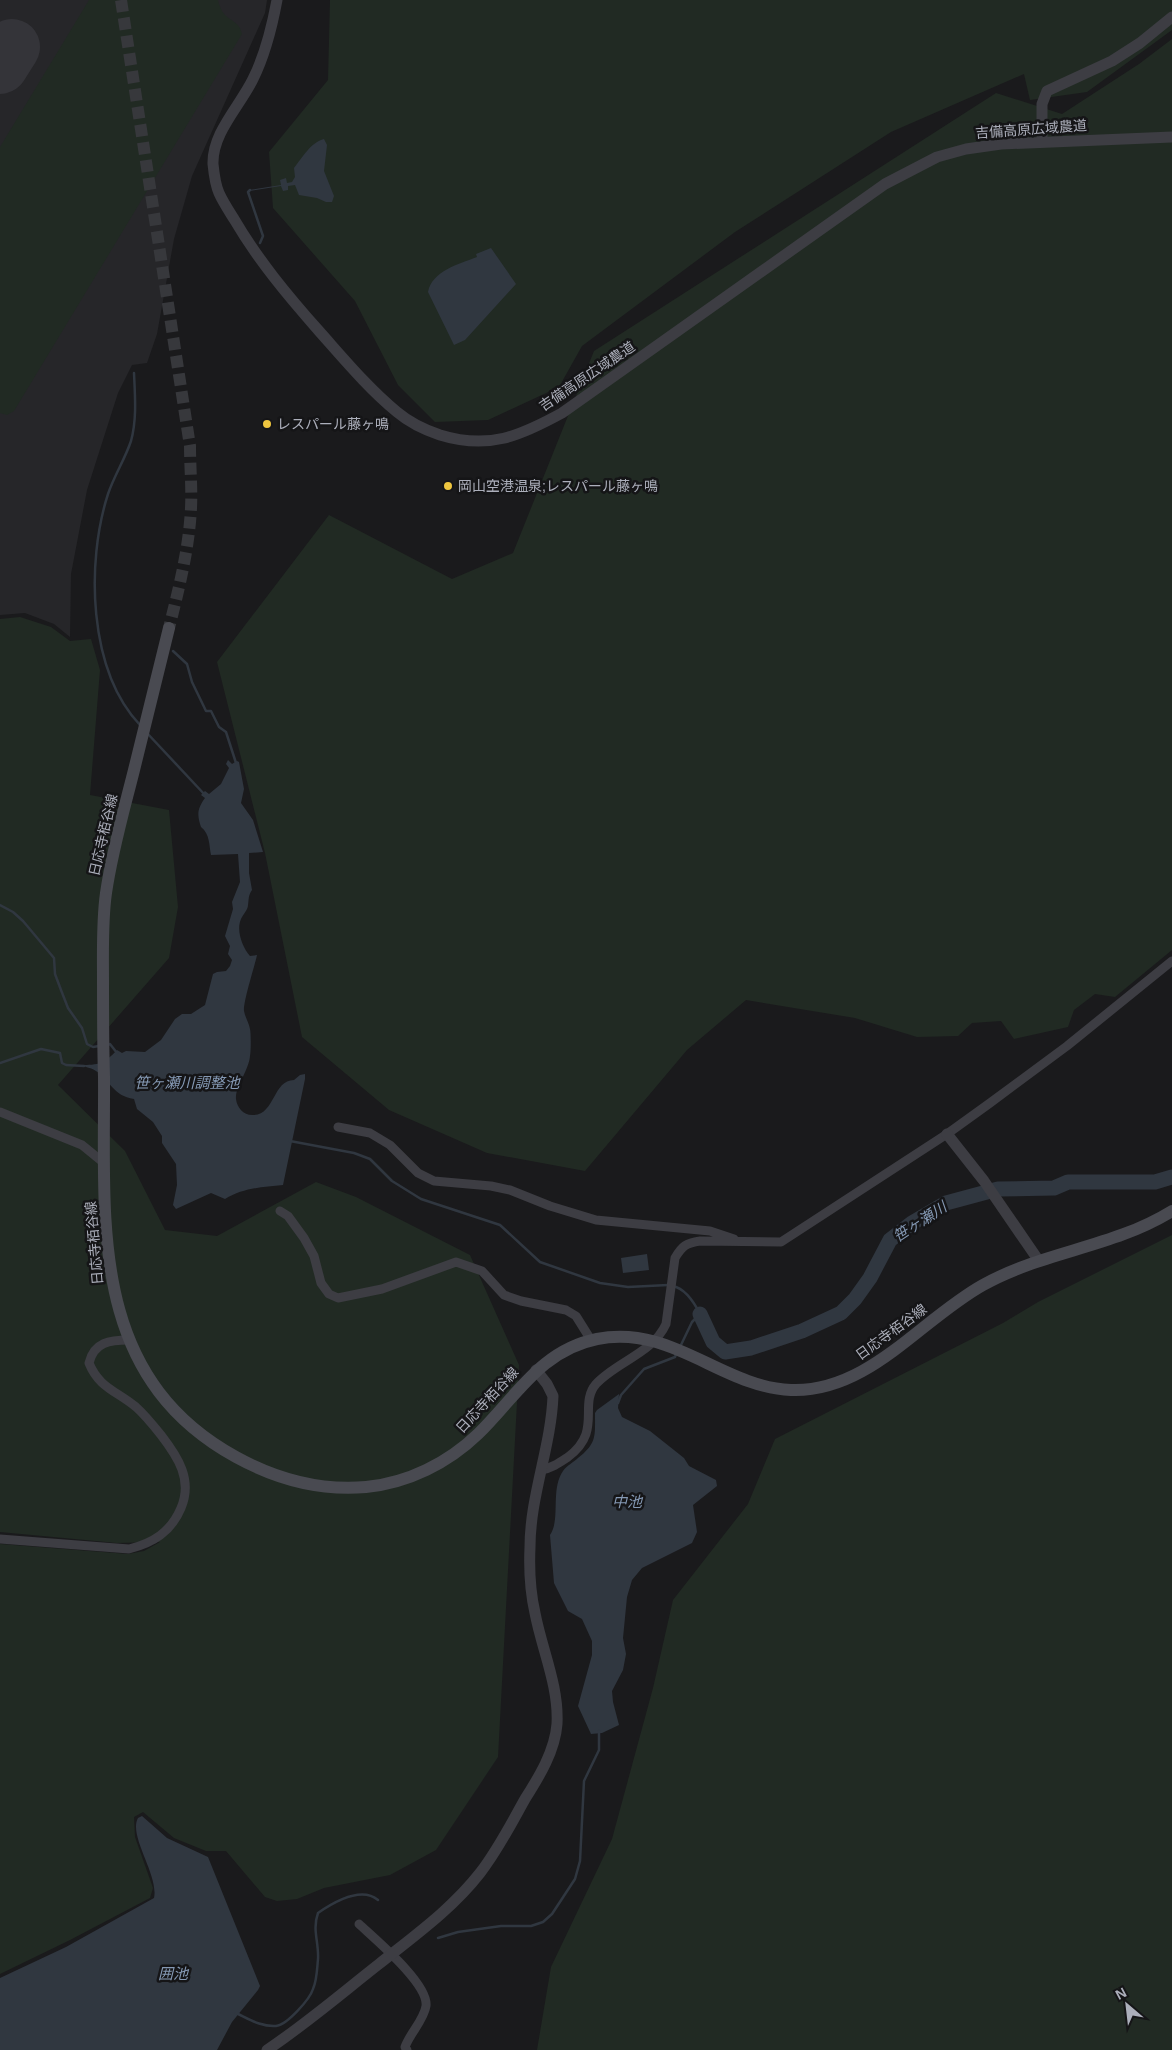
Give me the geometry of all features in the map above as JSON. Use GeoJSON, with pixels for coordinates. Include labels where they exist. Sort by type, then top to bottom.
{"type":"FeatureCollection","features":[{"type":"Feature","properties":{"kind":"main road","name":"日応寺栢谷線"},"geometry":{"type":"LineString","coordinates":[[169,628],[115,844],[106,893],[102,942],[104,1163],[109,1265],[114,1296],[130,1340],[142,1364],[161,1393],[176,1410],[209,1440],[235,1456],[274,1475],[329,1487],[350,1488],[380,1485],[410,1477],[437,1465],[455,1454],[479,1433],[536,1370],[564,1350],[591,1340],[613,1336],[640,1338],[671,1346],[759,1385],[788,1390],[823,1387],[839,1382],[880,1360],[980,1287],[1008,1273],[1039,1261],[1122,1236],[1172,1211]]}},
{"type":"Feature","properties":{"kind":"street","name":"吉備高原広域農道"},"geometry":{"type":"LineString","coordinates":[[277,0],[272,26],[254,78],[224,128],[216,146],[214,170],[220,194],[264,265],[362,380],[399,413],[420,428],[464,441],[504,440],[531,430],[562,413],[885,184],[937,157],[966,149],[1002,144],[1172,137]]}},
{"type":"Feature","properties":{"kind":"street"},"geometry":{"type":"LineString","coordinates":[[1042,142],[1042,104],[1047,91],[1112,61],[1140,44],[1172,17]]}},
{"type":"Feature","properties":{"kind":"street"},"geometry":{"type":"LineString","coordinates":[[541,1470],[551,1468],[582,1444],[587,1434],[592,1390],[596,1384],[646,1347],[663,1330],[666,1324],[675,1258],[680,1249],[687,1243],[700,1241],[781,1242],[947,1134],[1067,1046],[1172,960]]}},
{"type":"Feature","properties":{"kind":"street"},"geometry":{"type":"LineString","coordinates":[[0,1112],[82,1145],[104,1163]]}},
{"type":"Feature","properties":{"kind":"street"},"geometry":{"type":"LineString","coordinates":[[338,1127],[370,1133],[390,1145],[418,1173],[434,1181],[491,1186],[510,1190],[550,1206],[596,1220],[710,1231],[744,1242]]}},
{"type":"Feature","properties":{"kind":"street"},"geometry":{"type":"LineString","coordinates":[[947,1134],[984,1181],[1039,1261]]}},
{"type":"Feature","properties":{"kind":"street"},"geometry":{"type":"LineString","coordinates":[[280,1211],[288,1216],[304,1238],[314,1256],[321,1283],[329,1294],[338,1298],[382,1289],[456,1262],[482,1271],[504,1295],[520,1301],[566,1310],[576,1316],[591,1340]]}},
{"type":"Feature","properties":{"kind":"street"},"geometry":{"type":"LineString","coordinates":[[0,1539],[129,1549],[157,1539],[177,1517],[185,1490],[182,1465],[146,1416],[134,1405],[100,1382],[89,1363],[91,1354],[98,1346],[117,1340],[130,1340]]}},
{"type":"Feature","properties":{"kind":"street"},"geometry":{"type":"LineString","coordinates":[[267,2050],[314,2016],[446,1910],[481,1872],[536,1781],[553,1743],[557,1725],[554,1686],[535,1613],[530,1574],[532,1522],[553,1396],[547,1384],[536,1370]]}},
{"type":"Feature","properties":{"kind":"street"},"geometry":{"type":"LineString","coordinates":[[360,1924],[408,1970],[425,1996],[426,2006],[408,2039],[405,2047],[407,2050]]}},
{"type":"Feature","properties":{"kind":"shaded area"},"geometry":{"type":"Polygon","coordinates":[[[0,0],[267,0],[265,13],[192,176],[174,239],[157,334],[147,363],[132,365],[118,393],[87,490],[71,574],[70,637],[54,624],[25,613],[0,615],[0,0]]]}},
{"type":"Feature","properties":{"kind":"shaded area"},"geometry":{"type":"Polygon","coordinates":[[[89,0],[218,0],[223,13],[237,24],[242,34],[14,411],[7,415],[0,413],[0,147],[89,0]]]}},
{"type":"Feature","properties":{"kind":"shaded area"},"geometry":{"type":"Polygon","coordinates":[[[330,0],[1172,0],[1172,30],[1087,92],[1030,100],[1024,74],[891,132],[735,232],[582,346],[559,387],[488,420],[435,422],[398,385],[355,301],[273,208],[269,152],[328,80],[330,0]]]}},
{"type":"Feature","properties":{"kind":"shaded area"},"geometry":{"type":"Polygon","coordinates":[[[1172,39],[1172,950],[1115,997],[1095,994],[1074,1010],[1068,1027],[1014,1039],[1001,1021],[972,1023],[958,1036],[917,1037],[855,1018],[746,1000],[687,1050],[585,1171],[487,1153],[389,1110],[302,1037],[265,853],[217,662],[329,515],[452,579],[513,553],[594,351],[996,93],[1062,114],[1139,64],[1172,39]]]}},
{"type":"Feature","properties":{"kind":"shaded area"},"geometry":{"type":"Polygon","coordinates":[[[20,617],[51,627],[70,641],[91,639],[100,670],[90,795],[169,810],[178,907],[169,958],[58,1085],[125,1151],[165,1230],[217,1236],[316,1182],[356,1197],[470,1255],[519,1365],[498,1757],[436,1850],[390,1875],[324,1888],[297,1899],[277,1901],[265,1897],[226,1851],[206,1851],[174,1838],[143,1812],[134,1817],[135,1837],[153,1888],[150,1898],[0,1974],[0,1544],[128,1554],[144,1551],[160,1542],[117,1543],[0,1532],[0,619],[20,617]]]}},
{"type":"Feature","properties":{"kind":"shaded area"},"geometry":{"type":"Polygon","coordinates":[[[1172,1235],[1172,2050],[537,2050],[551,1967],[612,1839],[653,1688],[673,1600],[748,1504],[775,1439],[1003,1323],[1038,1302],[1172,1235]]]}},
{"type":"Feature","properties":{"kind":"water"},"geometry":{"type":"Polygon","coordinates":[[[324,139],[327,145],[324,171],[334,196],[332,202],[299,195],[295,185],[288,186],[288,190],[283,191],[281,186],[249,191],[281,185],[280,180],[286,178],[287,183],[292,182],[295,177],[294,168],[315,143],[324,139]]]}},
{"type":"Feature","properties":{"kind":"water"},"geometry":{"type":"Polygon","coordinates":[[[491,248],[516,284],[465,340],[454,345],[428,292],[435,279],[447,269],[477,257],[476,254],[491,248]]]}},
{"type":"Feature","properties":{"kind":"water","name":"笹ヶ瀬川調整池"},"geometry":{"type":"Polygon","coordinates":[[[228,760],[232,764],[237,761],[239,762],[244,789],[241,803],[253,820],[263,852],[249,853],[249,873],[252,890],[239,928],[241,938],[250,956],[257,955],[244,1006],[249,1024],[251,1046],[249,1061],[236,1094],[239,1108],[250,1115],[261,1113],[287,1081],[294,1080],[300,1075],[305,1074],[305,1079],[283,1185],[246,1190],[225,1199],[211,1193],[176,1209],[173,1205],[177,1185],[176,1164],[162,1143],[162,1136],[153,1122],[137,1109],[134,1099],[121,1095],[101,1075],[94,1070],[80,1065],[101,1063],[117,1050],[122,1053],[126,1051],[145,1052],[161,1040],[175,1019],[182,1014],[191,1014],[205,1005],[213,974],[226,971],[230,966],[232,960],[228,954],[230,946],[225,936],[233,909],[232,902],[240,882],[238,854],[211,855],[208,836],[201,827],[198,815],[200,805],[205,798],[201,795],[205,791],[209,794],[221,784],[229,768],[226,764],[228,760]]]}},
{"type":"Feature","properties":{"kind":"water"},"geometry":{"type":"Polygon","coordinates":[[[647,1254],[649,1270],[623,1273],[621,1258],[647,1254]]]}},
{"type":"Feature","properties":{"kind":"water","name":"中池"},"geometry":{"type":"Polygon","coordinates":[[[619,1394],[618,1408],[622,1417],[650,1431],[684,1458],[689,1466],[716,1480],[717,1486],[693,1505],[697,1532],[692,1543],[642,1568],[632,1580],[627,1597],[623,1638],[626,1654],[623,1670],[612,1691],[619,1725],[602,1733],[591,1734],[578,1706],[592,1655],[592,1641],[582,1619],[568,1611],[554,1583],[550,1535],[555,1521],[559,1479],[564,1469],[584,1453],[592,1443],[595,1433],[595,1413],[597,1410],[619,1394]]]}},
{"type":"Feature","properties":{"kind":"water","name":"囲池"},"geometry":{"type":"Polygon","coordinates":[[[142,1816],[167,1838],[208,1857],[260,1986],[258,1990],[232,2022],[217,2050],[0,2050],[0,1978],[66,1947],[154,1898],[152,1878],[137,1835],[136,1826],[138,1818],[142,1816]]]}},
{"type":"Feature","properties":{"kind":"waterway"},"geometry":{"type":"LineString","coordinates":[[250,190],[248,192],[263,236],[260,243]]}},
{"type":"Feature","properties":{"kind":"waterway"},"geometry":{"type":"LineString","coordinates":[[134,373],[135,407],[133,433],[129,448],[108,494],[101,521],[96,551],[95,582],[96,614],[101,646],[110,675],[123,702],[140,725]]}},
{"type":"Feature","properties":{"kind":"waterway"},"geometry":{"type":"LineString","coordinates":[[173,651],[187,664],[192,682],[206,711],[211,711],[219,727],[226,732],[236,763]]}},
{"type":"Feature","properties":{"kind":"waterway"},"geometry":{"type":"LineString","coordinates":[[147,733],[205,795]]}},
{"type":"Feature","properties":{"kind":"waterway"},"geometry":{"type":"LineString","coordinates":[[0,905],[13,912],[23,921],[54,958],[55,974],[68,1008],[82,1028],[87,1044],[93,1047],[99,1046]]}},
{"type":"Feature","properties":{"kind":"waterway"},"geometry":{"type":"LineString","coordinates":[[107,1045],[110,1044],[117,1053]]}},
{"type":"Feature","properties":{"kind":"waterway"},"geometry":{"type":"LineString","coordinates":[[0,1063],[41,1049],[60,1053],[62,1063],[66,1065],[84,1066]]}},
{"type":"Feature","properties":{"kind":"waterway"},"geometry":{"type":"LineString","coordinates":[[290,1141],[354,1153],[370,1159],[392,1181],[421,1199],[500,1225],[540,1262],[600,1283],[628,1287],[668,1285]]}},
{"type":"Feature","properties":{"kind":"waterway","name":"笹ヶ瀬川"},"geometry":{"type":"LineString","coordinates":[[700,1314],[713,1342],[725,1352],[751,1348],[802,1331],[841,1313],[855,1299],[870,1278],[890,1240],[912,1223],[946,1203],[998,1189],[1054,1188],[1068,1182],[1155,1182],[1172,1177]]}},
{"type":"Feature","properties":{"kind":"waterway","name":"笹ヶ瀬川"},"geometry":{"type":"LineString","coordinates":[[673,1286],[686,1294],[700,1314],[692,1322],[680,1347]]}},
{"type":"Feature","properties":{"kind":"waterway"},"geometry":{"type":"LineString","coordinates":[[618,1403],[621,1395],[644,1369],[675,1357],[676,1354]]}},
{"type":"Feature","properties":{"kind":"waterway"},"geometry":{"type":"LineString","coordinates":[[438,1938],[458,1932],[501,1926],[531,1926],[543,1922],[552,1914],[575,1879],[580,1861],[584,1781],[599,1750],[599,1731]]}},
{"type":"Feature","properties":{"kind":"waterway"},"geometry":{"type":"LineString","coordinates":[[236,2013],[265,2025],[281,2025],[303,2005],[314,1986],[318,1959],[316,1931],[318,1913],[340,1900],[356,1895],[371,1896],[378,1900]]}},
{"type":"Feature","properties":{"kind":"runway"},"geometry":{"type":"LineString","coordinates":[[0,66],[12,47]]}},
{"type":"Feature","properties":{"kind":"tunnel"},"geometry":{"type":"LineString","coordinates":[[121,0],[190,446],[190,523],[183,568],[169,628]]}},
{"type":"Feature","properties":{"kind":"place","name":"レスパール藤ヶ鳴"},"geometry":{"type":"Point","coordinates":[267,424]}},
{"type":"Feature","properties":{"kind":"place","name":"岡山空港温泉;レスパール藤ヶ鳴"},"geometry":{"type":"Point","coordinates":[448,486]}}]}
